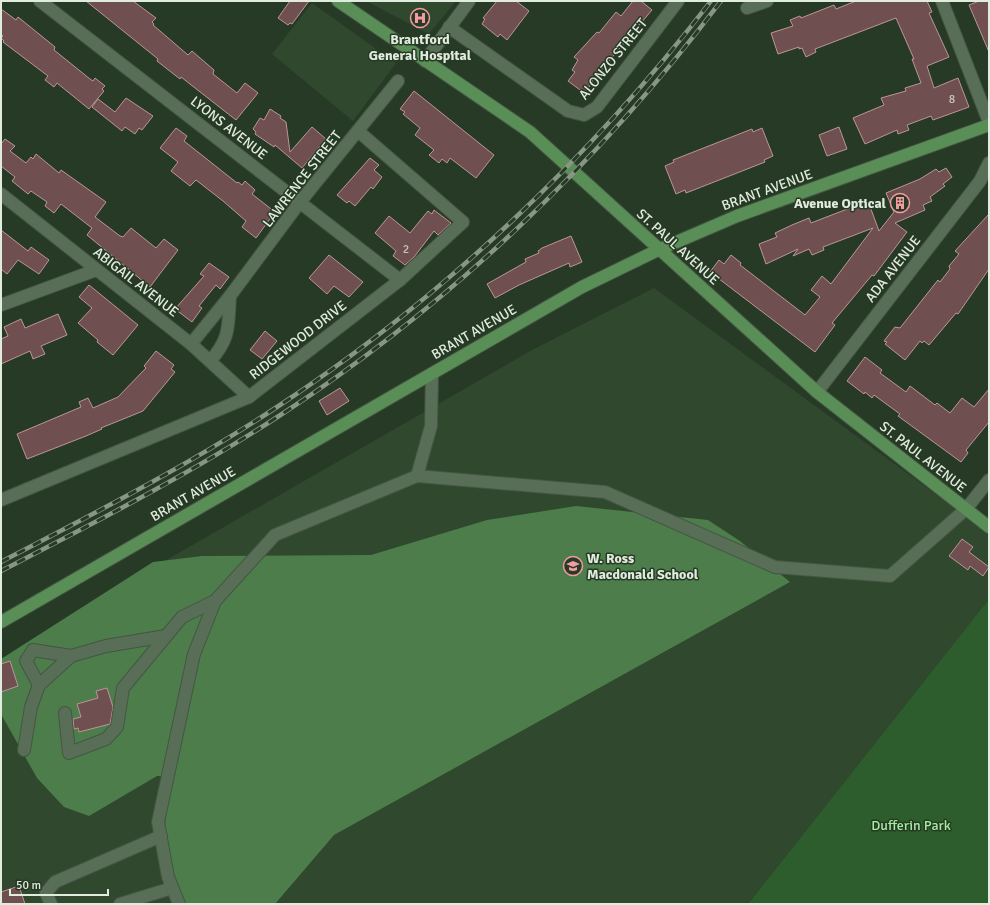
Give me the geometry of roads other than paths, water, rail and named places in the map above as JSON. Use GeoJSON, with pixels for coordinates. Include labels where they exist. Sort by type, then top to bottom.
{"type":"FeatureCollection","features":[{"type":"Feature","properties":{"kind":"main road","name":"ST. PAUL AVENUE"},"geometry":{"type":"LineString","coordinates":[[338,1],[530,132],[658,250],[817,392],[989,527]]}},
{"type":"Feature","properties":{"kind":"main road","name":"BRANT AVENUE"},"geometry":{"type":"LineString","coordinates":[[1,622],[582,286],[658,250],[737,216],[989,125]]}},
{"type":"Feature","properties":{"kind":"street","name":"LYONS AVENUE"},"geometry":{"type":"LineString","coordinates":[[40,1],[400,280]]}},
{"type":"Feature","properties":{"kind":"street"},"geometry":{"type":"LineString","coordinates":[[425,61],[470,1]]}},
{"type":"Feature","properties":{"kind":"street","name":"ALONZO STREET"},"geometry":{"type":"LineString","coordinates":[[449,27],[568,111],[584,116],[597,107],[678,1]]}},
{"type":"Feature","properties":{"kind":"street"},"geometry":{"type":"LineString","coordinates":[[747,8],[767,1]]}},
{"type":"Feature","properties":{"kind":"street"},"geometry":{"type":"LineString","coordinates":[[942,1],[989,122]]}},
{"type":"Feature","properties":{"kind":"street","name":"LAWRENCE STREET"},"geometry":{"type":"LineString","coordinates":[[191,344],[230,296],[300,202],[398,81]]}},
{"type":"Feature","properties":{"kind":"street","name":"RIDGEWOOD DRIVE"},"geometry":{"type":"LineString","coordinates":[[1,500],[249,397],[400,280],[463,222],[358,132]]}},
{"type":"Feature","properties":{"kind":"street","name":"ADA AVENUE"},"geometry":{"type":"LineString","coordinates":[[817,392],[980,181],[989,163]]}},
{"type":"Feature","properties":{"kind":"street","name":"ABIGAIL AVENUE"},"geometry":{"type":"LineString","coordinates":[[1,194],[191,344],[249,397]]}},
{"type":"Feature","properties":{"kind":"street"},"geometry":{"type":"LineString","coordinates":[[1,305],[96,270]]}},
{"type":"Feature","properties":{"kind":"street"},"geometry":{"type":"LineString","coordinates":[[210,361],[220,351],[226,339],[230,296]]}},
{"type":"Feature","properties":{"kind":"street"},"geometry":{"type":"LineString","coordinates":[[417,476],[430,426],[432,374]]}},
{"type":"Feature","properties":{"kind":"street"},"geometry":{"type":"LineString","coordinates":[[179,904],[168,877],[158,822],[194,654],[215,601],[275,535],[417,476],[604,492],[774,567],[890,576],[966,509],[989,480]]}},
{"type":"Feature","properties":{"kind":"street"},"geometry":{"type":"LineString","coordinates":[[65,714],[69,753],[106,739],[117,727],[123,688],[182,617],[215,601]]}},
{"type":"Feature","properties":{"kind":"street"},"geometry":{"type":"LineString","coordinates":[[39,685],[26,661],[33,650],[70,656],[106,646],[166,636]]}},
{"type":"Feature","properties":{"kind":"street"},"geometry":{"type":"LineString","coordinates":[[24,750],[31,707],[39,685],[70,656]]}},
{"type":"Feature","properties":{"kind":"street"},"geometry":{"type":"LineString","coordinates":[[50,904],[46,893],[55,882],[161,836]]}},
{"type":"Feature","properties":{"kind":"street"},"geometry":{"type":"LineString","coordinates":[[120,904],[172,888]]}},
{"type":"Feature","properties":{"kind":"railway"},"geometry":{"type":"LineString","coordinates":[[1,562],[141,488],[210,449],[277,407],[338,365],[398,320],[511,222],[564,170],[664,59],[711,1]]}},
{"type":"Feature","properties":{"kind":"railway"},"geometry":{"type":"LineString","coordinates":[[1,571],[179,477],[248,436],[344,372],[404,326],[463,278],[519,227],[573,173],[625,118],[721,1]]}},
{"type":"Feature","properties":{"kind":"place","name":"Brantford General Hospital"},"geometry":{"type":"Point","coordinates":[420,18]}},
{"type":"Feature","properties":{"kind":"place","name":"Avenue Optical"},"geometry":{"type":"Point","coordinates":[900,203]}},
{"type":"Feature","properties":{"kind":"place","name":"W. Ross Macdonald School"},"geometry":{"type":"Point","coordinates":[573,566]}},
{"type":"Feature","properties":{"kind":"park label","name":"Dufferin Park"},"geometry":{"type":"Point","coordinates":[911,825]}}]}
